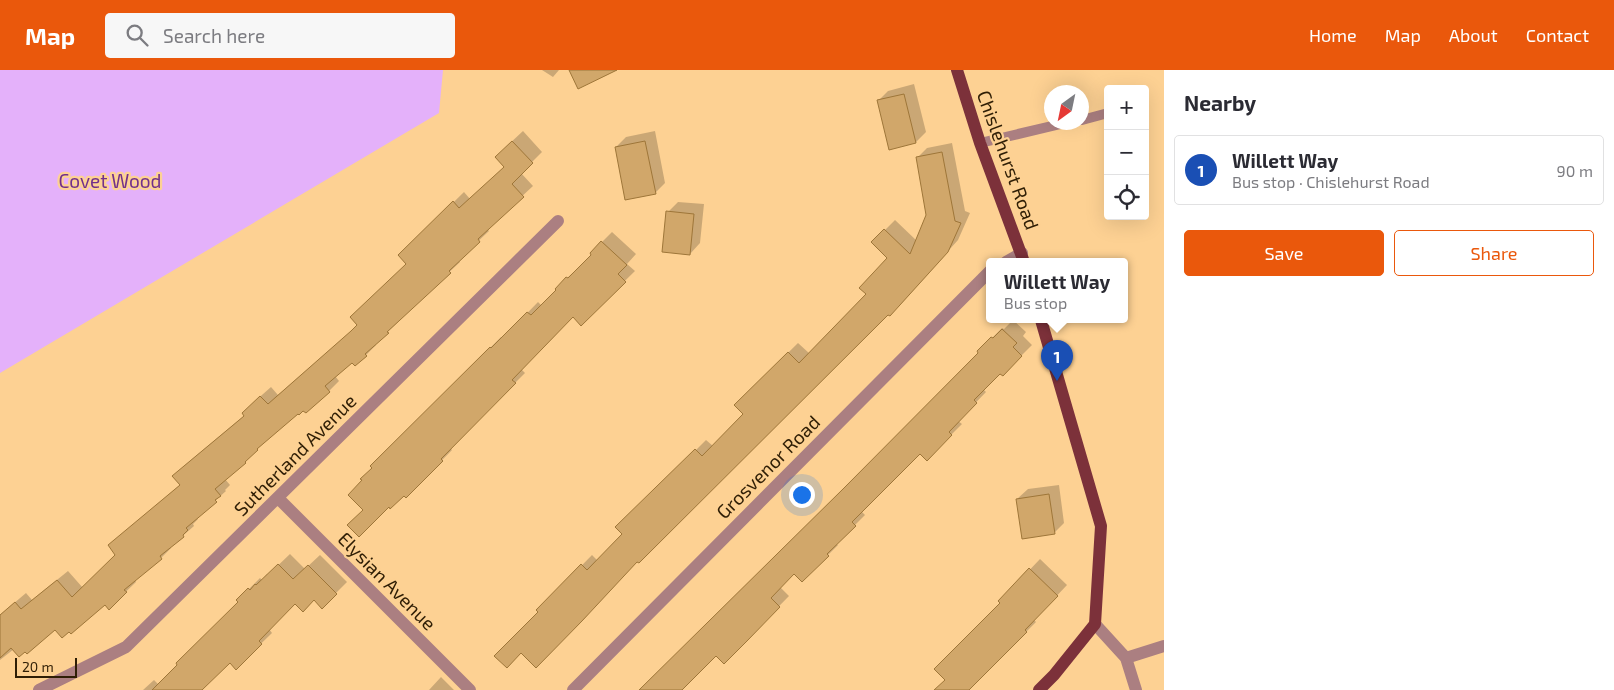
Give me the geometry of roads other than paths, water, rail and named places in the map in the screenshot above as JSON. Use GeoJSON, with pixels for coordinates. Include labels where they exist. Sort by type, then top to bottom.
{"type":"FeatureCollection","features":[{"type":"Feature","properties":{"kind":"main road","name":"Chislehurst Road"},"geometry":{"type":"LineString","coordinates":[[957,70],[980,143],[1023,258]]}},
{"type":"Feature","properties":{"kind":"main road"},"geometry":{"type":"LineString","coordinates":[[1039,690],[1054,675],[1095,624],[1101,526],[1042,323]]}},
{"type":"Feature","properties":{"kind":"street","name":"Sutherland Avenue"},"geometry":{"type":"LineString","coordinates":[[39,690],[126,647],[558,221]]}},
{"type":"Feature","properties":{"kind":"street","name":"Grosvenor Road"},"geometry":{"type":"LineString","coordinates":[[573,690],[986,276]]}},
{"type":"Feature","properties":{"kind":"street","name":"Elysian Avenue"},"geometry":{"type":"LineString","coordinates":[[278,498],[470,690]]}},
{"type":"Feature","properties":{"kind":"street"},"geometry":{"type":"LineString","coordinates":[[1095,624],[1126,658],[1136,690]]}},
{"type":"Feature","properties":{"kind":"street"},"geometry":{"type":"LineString","coordinates":[[1126,658],[1164,646]]}},
{"type":"Feature","properties":{"kind":"lane"},"geometry":{"type":"LineString","coordinates":[[1089,118],[1104,114]]}},
{"type":"Feature","properties":{"kind":"lane"},"geometry":{"type":"LineString","coordinates":[[980,143],[1044,128]]}},
{"type":"Feature","properties":{"kind":"place","name":"Willett Way"},"geometry":{"type":"Point","coordinates":[1057,381]}},
{"type":"Feature","properties":{"kind":"park label","name":"Covet Wood"},"geometry":{"type":"Point","coordinates":[110,181]}}]}
